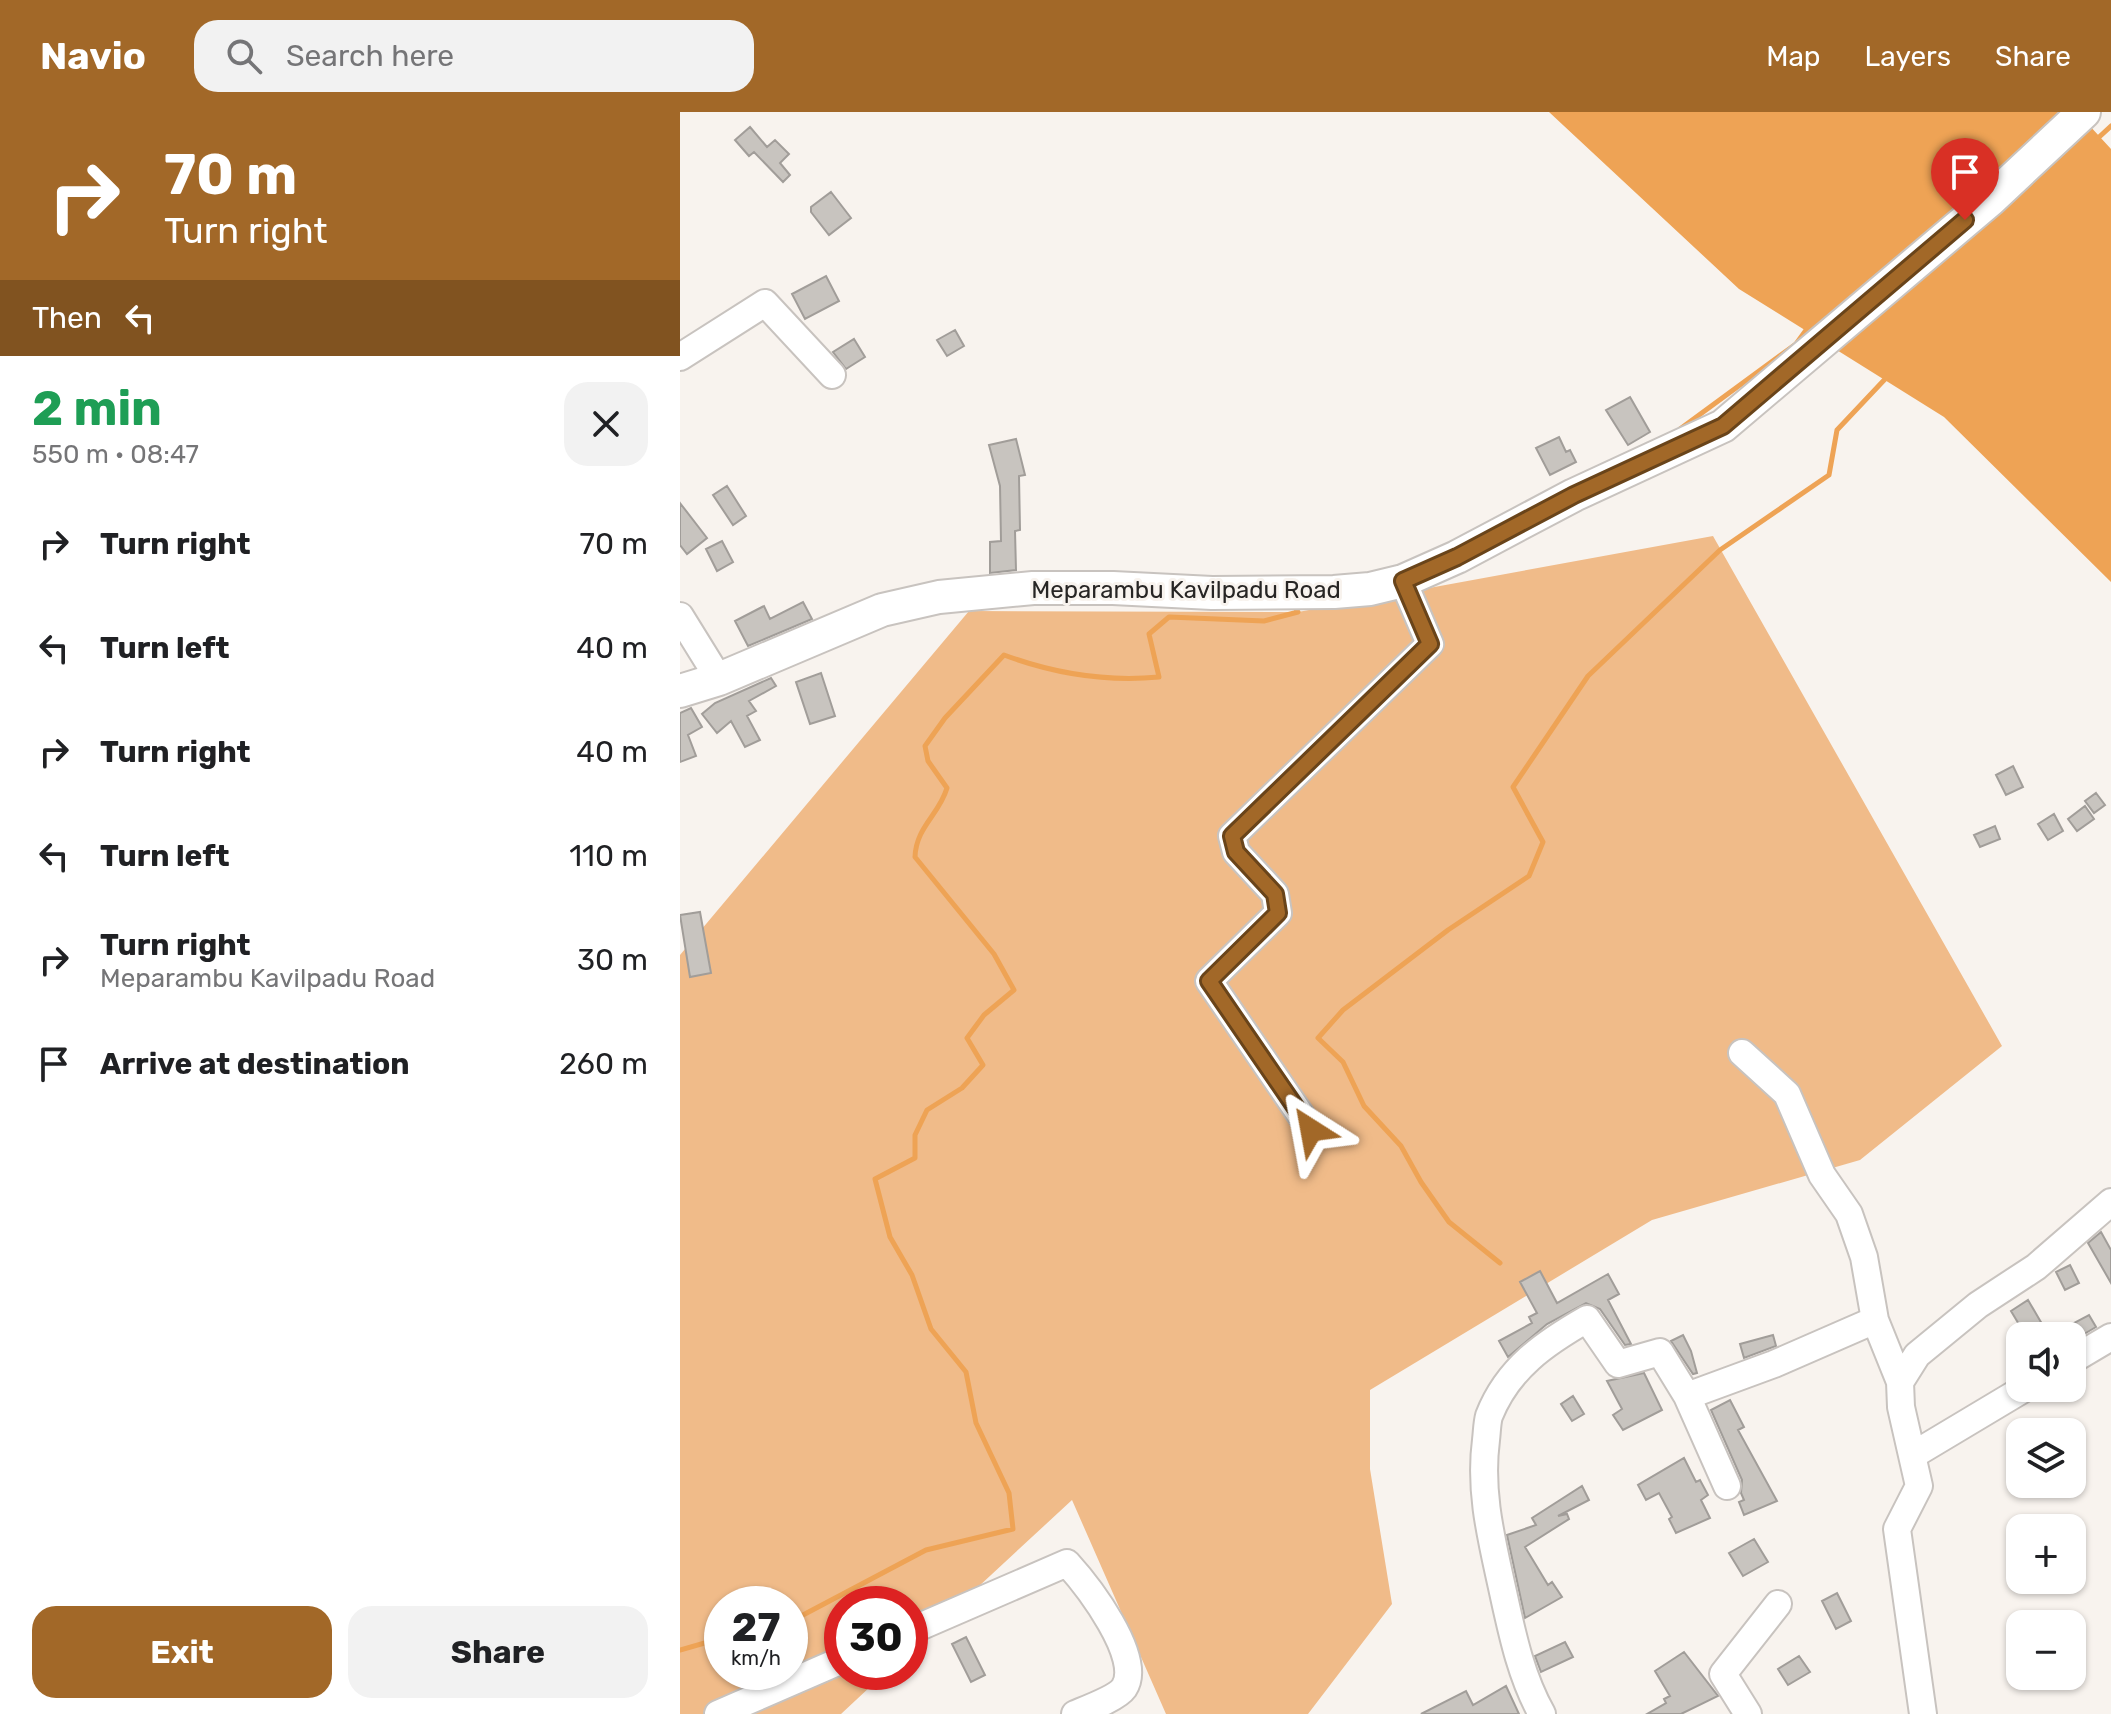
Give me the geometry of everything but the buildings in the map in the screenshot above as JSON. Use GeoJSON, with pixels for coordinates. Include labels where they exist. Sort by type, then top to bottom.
{"type":"FeatureCollection","features":[{"type":"Feature","properties":{"kind":"main road","name":"Meparambu Kavilpadu Road"},"geometry":{"type":"LineString","coordinates":[[680,691],[719,679],[882,610],[939,597],[1033,588],[1212,593],[1334,592],[1370,589],[1403,581],[1457,557],[1574,495],[1723,426],[1990,200],[2084,112]]}},
{"type":"Feature","properties":{"kind":"street"},"geometry":{"type":"LineString","coordinates":[[680,357],[765,303],[832,375]]}},
{"type":"Feature","properties":{"kind":"street"},"geometry":{"type":"LineString","coordinates":[[1311,1130],[1209,981],[1278,913],[1275,894],[1236,852],[1232,836],[1430,644],[1403,581]]}},
{"type":"Feature","properties":{"kind":"street"},"geometry":{"type":"LineString","coordinates":[[680,616],[719,679]]}},
{"type":"Feature","properties":{"kind":"street"},"geometry":{"type":"LineString","coordinates":[[1742,1053],[1787,1094],[1822,1175],[1849,1214],[1864,1257],[1875,1320],[1900,1382],[1901,1407],[1919,1486],[1897,1529],[1923,1714]]}},
{"type":"Feature","properties":{"kind":"street"},"geometry":{"type":"LineString","coordinates":[[1900,1382],[1917,1355],[1978,1305],[2036,1267],[2111,1202]]}},
{"type":"Feature","properties":{"kind":"street"},"geometry":{"type":"LineString","coordinates":[[1533,1707],[1510,1625],[1488,1521],[1483,1464],[1489,1418],[1512,1376],[1545,1343],[1587,1319],[1618,1364],[1660,1352],[1687,1396],[1727,1486]]}},
{"type":"Feature","properties":{"kind":"street"},"geometry":{"type":"LineString","coordinates":[[1687,1396],[1774,1364],[1875,1320]]}},
{"type":"Feature","properties":{"kind":"street"},"geometry":{"type":"LineString","coordinates":[[2086,1352],[2111,1337]]}},
{"type":"Feature","properties":{"kind":"street"},"geometry":{"type":"LineString","coordinates":[[1913,1455],[2006,1399]]}},
{"type":"Feature","properties":{"kind":"street"},"geometry":{"type":"LineString","coordinates":[[928,1623],[1067,1563],[1100,1605],[1121,1644],[1129,1677],[1123,1691],[1075,1714]]}},
{"type":"Feature","properties":{"kind":"street"},"geometry":{"type":"LineString","coordinates":[[1748,1714],[1723,1674],[1778,1604]]}},
{"type":"Feature","properties":{"kind":"street"},"geometry":{"type":"LineString","coordinates":[[718,1714],[824,1668]]}},
{"type":"Feature","properties":{"kind":"shaded area"},"geometry":{"type":"Polygon","coordinates":[[[1549,112],[2077,112],[2111,149],[2111,582],[1944,417],[1739,289],[1549,112]]]}},
{"type":"Feature","properties":{"kind":"shaded area"},"geometry":{"type":"Polygon","coordinates":[[[1713,536],[2002,1046],[1860,1160],[1652,1220],[1370,1390],[1370,1469],[1392,1604],[1308,1714],[1166,1714],[1072,1500],[928,1633],[928,1586],[824,1586],[824,1690],[867,1690],[841,1714],[680,1714],[680,955],[969,611],[1298,612],[1713,536]]]}},
{"type":"Feature","properties":{"kind":"waterway"},"geometry":{"type":"LineString","coordinates":[[2097,139],[2111,126]]}},
{"type":"Feature","properties":{"kind":"waterway"},"geometry":{"type":"LineString","coordinates":[[1680,429],[1796,344],[1809,326]]}},
{"type":"Feature","properties":{"kind":"waterway"},"geometry":{"type":"LineString","coordinates":[[1500,1263],[1449,1222],[1401,1146],[1364,1106],[1343,1062],[1318,1038],[1343,1010],[1448,930],[1529,876],[1543,842],[1513,787],[1588,676],[1720,550],[1829,475],[1837,430],[1887,377]]}},
{"type":"Feature","properties":{"kind":"waterway"},"geometry":{"type":"LineString","coordinates":[[808,1612],[926,1550],[1013,1529],[1009,1493],[976,1423],[966,1372],[931,1329],[912,1275],[890,1237],[875,1179],[915,1158],[915,1135],[927,1110],[962,1088],[983,1065],[967,1038],[984,1015],[1014,990],[994,954],[915,857],[919,837],[947,788],[928,761],[925,746],[945,718],[1004,655],[1080,675],[1159,677],[1149,634],[1169,617],[1264,621],[1298,612],[1293,604]]}},
{"type":"Feature","properties":{"kind":"waterway"},"geometry":{"type":"LineString","coordinates":[[680,1650],[704,1643]]}},
{"type":"Feature","properties":{"kind":"route"},"geometry":{"type":"LineString","coordinates":[[1311,1130],[1209,981],[1278,913],[1275,894],[1236,852],[1232,836],[1430,644],[1403,581],[1457,557],[1574,495],[1723,426],[1965,220]]}}]}
